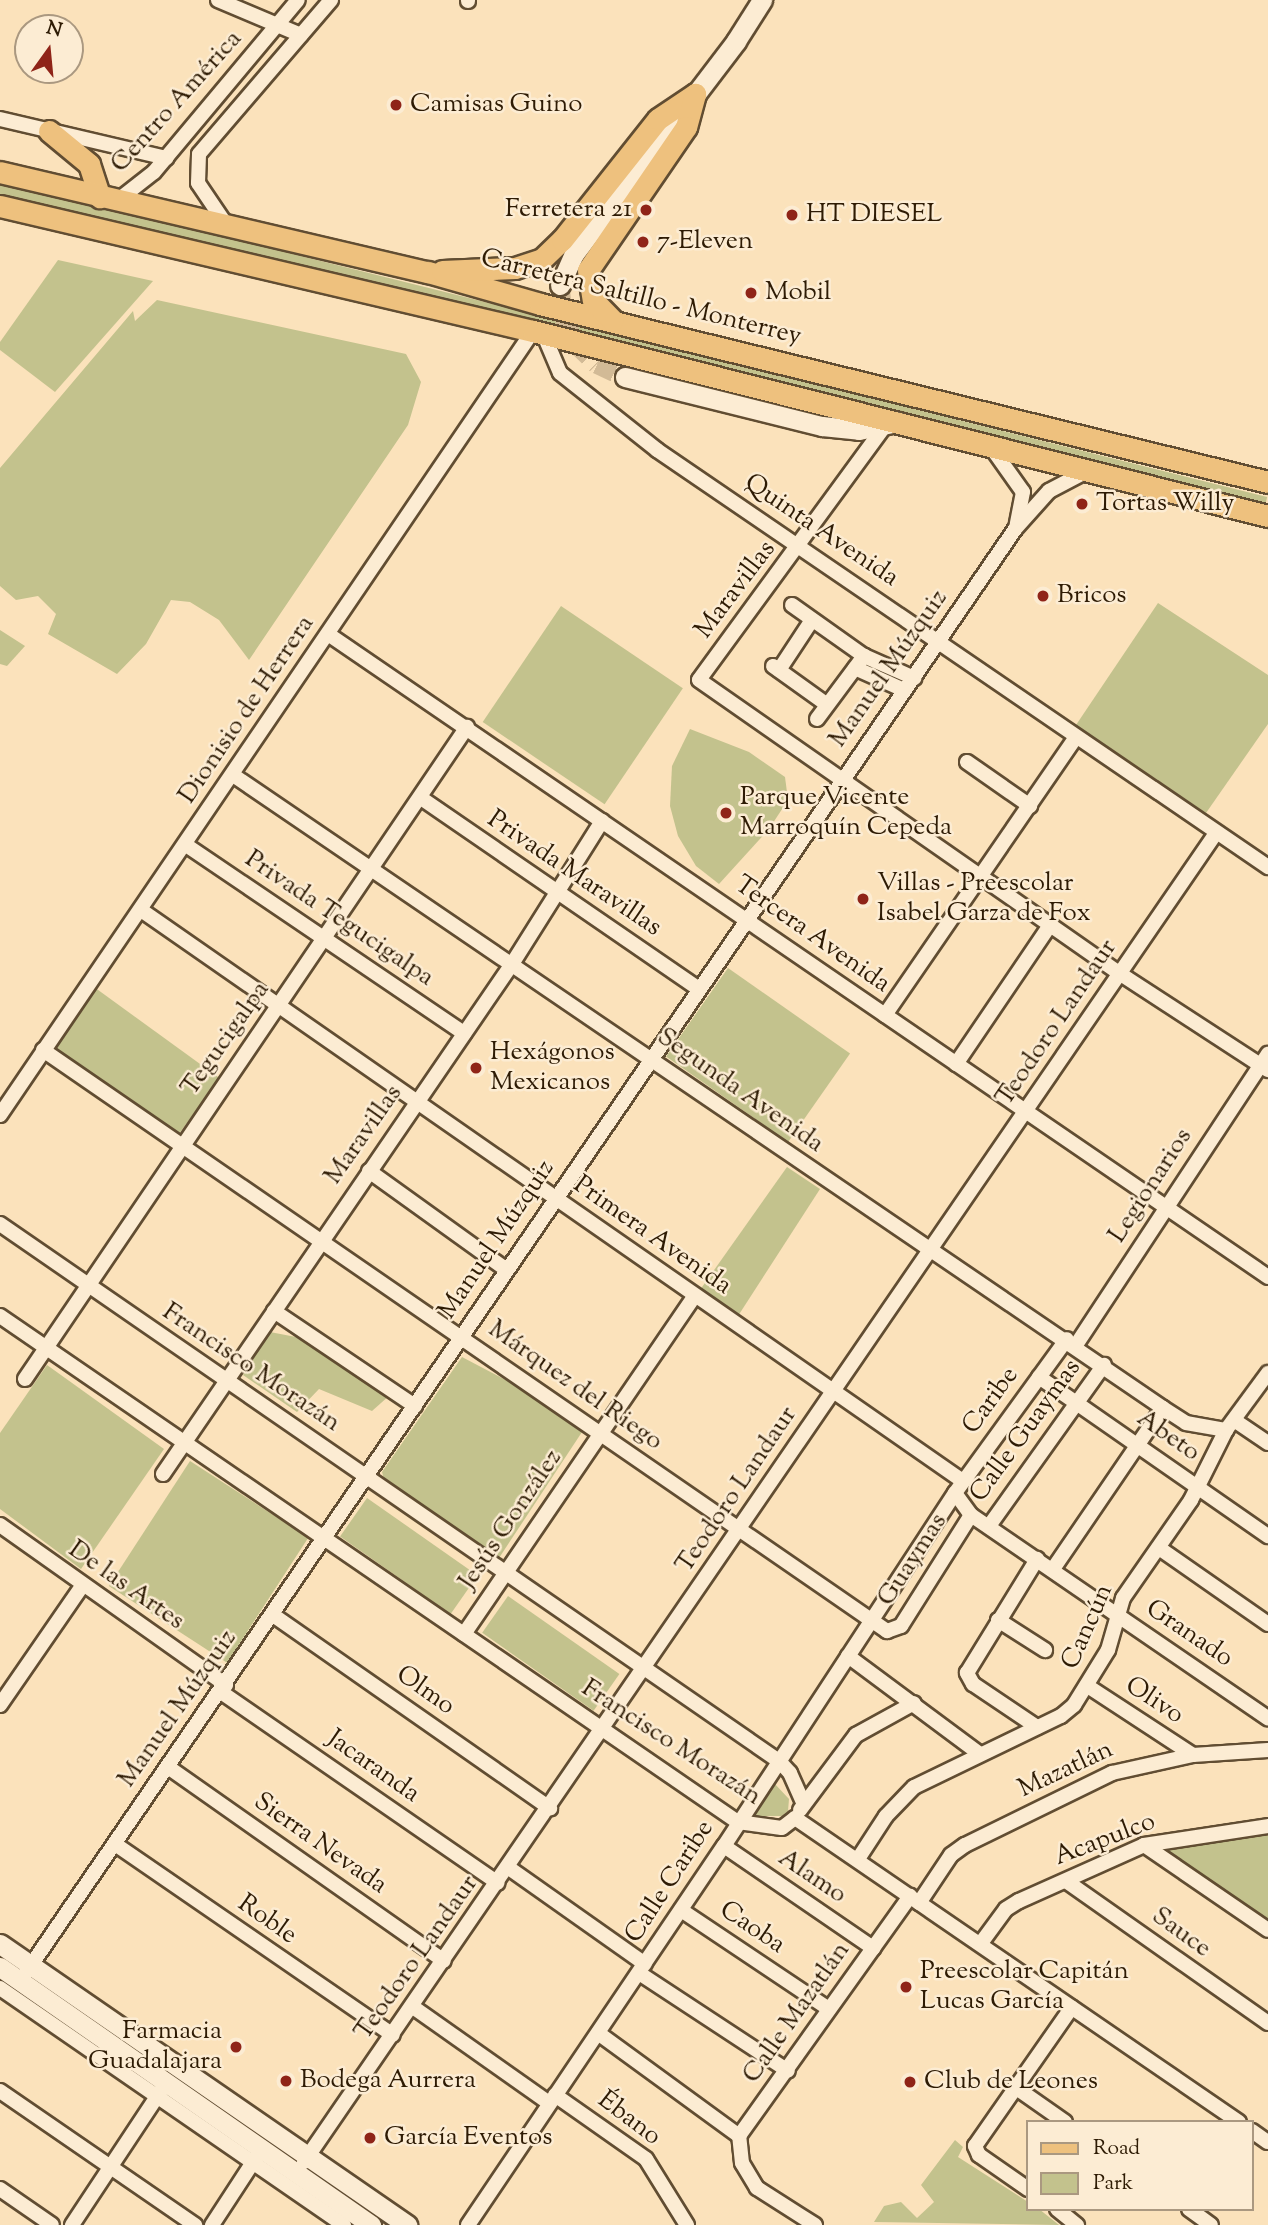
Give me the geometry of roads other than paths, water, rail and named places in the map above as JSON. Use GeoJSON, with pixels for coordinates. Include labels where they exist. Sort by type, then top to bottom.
{"type":"FeatureCollection","features":[{"type":"Feature","properties":{"kind":"main road"},"geometry":{"type":"LineString","coordinates":[[428,272],[505,269],[542,259],[562,240],[658,119],[695,94]]}},
{"type":"Feature","properties":{"kind":"main road"},"geometry":{"type":"LineString","coordinates":[[617,323],[593,300],[587,270],[686,127],[695,94]]}},
{"type":"Feature","properties":{"kind":"main road"},"geometry":{"type":"LineString","coordinates":[[49,131],[89,164],[108,199]]}},
{"type":"Feature","properties":{"kind":"main road","name":"Carretera Saltillo - Monterrey"},"geometry":{"type":"LineString","coordinates":[[0,172],[428,272],[617,323],[1268,482]]}},
{"type":"Feature","properties":{"kind":"main road"},"geometry":{"type":"LineString","coordinates":[[0,206],[538,332],[891,424],[1268,516]]}},
{"type":"Feature","properties":{"kind":"street"},"geometry":{"type":"LineString","coordinates":[[218,0],[301,35]]}},
{"type":"Feature","properties":{"kind":"street","name":"Centro América"},"geometry":{"type":"LineString","coordinates":[[108,199],[135,190],[166,158],[298,0]]}},
{"type":"Feature","properties":{"kind":"street","name":"Centro América"},"geometry":{"type":"LineString","coordinates":[[228,227],[198,183],[200,154],[331,0]]}},
{"type":"Feature","properties":{"kind":"street"},"geometry":{"type":"LineString","coordinates":[[560,285],[574,254],[762,0]]}},
{"type":"Feature","properties":{"kind":"street"},"geometry":{"type":"LineString","coordinates":[[0,119],[166,158]]}},
{"type":"Feature","properties":{"kind":"street","name":"Quinta Avenida"},"geometry":{"type":"LineString","coordinates":[[538,332],[561,373],[573,386],[657,450],[801,545],[1268,867]]}},
{"type":"Feature","properties":{"kind":"street","name":"Dionisio de Herrera"},"geometry":{"type":"LineString","coordinates":[[0,1115],[538,332]]}},
{"type":"Feature","properties":{"kind":"street"},"geometry":{"type":"LineString","coordinates":[[625,377],[822,426],[891,424]]}},
{"type":"Feature","properties":{"kind":"street","name":"Maravillas"},"geometry":{"type":"LineString","coordinates":[[843,778],[699,680],[891,424]]}},
{"type":"Feature","properties":{"kind":"street","name":"Manuel Múzquiz"},"geometry":{"type":"LineString","coordinates":[[991,447],[1023,492],[1015,528]]}},
{"type":"Feature","properties":{"kind":"street","name":"Manuel Múzquiz"},"geometry":{"type":"LineString","coordinates":[[26,1973],[326,1539],[651,1058],[1015,528],[1049,491],[1087,471]]}},
{"type":"Feature","properties":{"kind":"street"},"geometry":{"type":"LineString","coordinates":[[792,606],[864,656],[914,678]]}},
{"type":"Feature","properties":{"kind":"street"},"geometry":{"type":"LineString","coordinates":[[812,620],[776,668],[826,704]]}},
{"type":"Feature","properties":{"kind":"street","name":"Tercera Avenida"},"geometry":{"type":"LineString","coordinates":[[328,634],[747,918],[1268,1277]]}},
{"type":"Feature","properties":{"kind":"street"},"geometry":{"type":"LineString","coordinates":[[817,719],[864,656]]}},
{"type":"Feature","properties":{"kind":"street"},"geometry":{"type":"LineString","coordinates":[[855,668],[904,690]]}},
{"type":"Feature","properties":{"kind":"street","name":"Tegucigalpa"},"geometry":{"type":"LineString","coordinates":[[26,1379],[86,1284],[326,938],[467,727]]}},
{"type":"Feature","properties":{"kind":"street"},"geometry":{"type":"LineString","coordinates":[[885,1015],[1076,737]]}},
{"type":"Feature","properties":{"kind":"street"},"geometry":{"type":"LineString","coordinates":[[967,762],[1030,806]]}},
{"type":"Feature","properties":{"kind":"street","name":"Segunda Avenida"},"geometry":{"type":"LineString","coordinates":[[233,775],[1071,1342],[1186,1423],[1230,1425]]}},
{"type":"Feature","properties":{"kind":"street"},"geometry":{"type":"LineString","coordinates":[[843,778],[1119,973],[1266,1063]]}},
{"type":"Feature","properties":{"kind":"street","name":"Privada Maravillas"},"geometry":{"type":"LineString","coordinates":[[421,799],[699,989]]}},
{"type":"Feature","properties":{"kind":"street","name":"Maravillas"},"geometry":{"type":"LineString","coordinates":[[163,1474],[320,1240],[512,964],[602,821]]}},
{"type":"Feature","properties":{"kind":"street","name":"Teodoro Landaur"},"geometry":{"type":"LineString","coordinates":[[302,2166],[646,1670],[1216,833]]}},
{"type":"Feature","properties":{"kind":"street","name":"Privada Tegucigalpa"},"geometry":{"type":"LineString","coordinates":[[186,845],[464,1033]]}},
{"type":"Feature","properties":{"kind":"street","name":"Primera Avenida"},"geometry":{"type":"LineString","coordinates":[[141,910],[694,1297],[834,1391],[959,1487]]}},
{"type":"Feature","properties":{"kind":"street"},"geometry":{"type":"LineString","coordinates":[[956,1063],[1050,925]]}},
{"type":"Feature","properties":{"kind":"street","name":"Márquez del Riego"},"geometry":{"type":"LineString","coordinates":[[43,1049],[598,1434],[887,1631],[896,1632]]}},
{"type":"Feature","properties":{"kind":"street","name":"Legionarios"},"geometry":{"type":"LineString","coordinates":[[1071,1342],[1266,1063]]}},
{"type":"Feature","properties":{"kind":"street"},"geometry":{"type":"LineString","coordinates":[[369,1171],[507,1270]]}},
{"type":"Feature","properties":{"kind":"street","name":"Francisco Morazán"},"geometry":{"type":"LineString","coordinates":[[0,1224],[779,1761],[790,1773],[804,1804]]}},
{"type":"Feature","properties":{"kind":"street","name":"Jesús González"},"geometry":{"type":"LineString","coordinates":[[464,1634],[694,1297]]}},
{"type":"Feature","properties":{"kind":"street"},"geometry":{"type":"LineString","coordinates":[[274,1311],[415,1406]]}},
{"type":"Feature","properties":{"kind":"street","name":"Francisco Morazán"},"geometry":{"type":"LineString","coordinates":[[0,1316],[738,1822],[782,1828],[795,1818]]}},
{"type":"Feature","properties":{"kind":"street","name":"Caribe"},"geometry":{"type":"LineString","coordinates":[[959,1487],[1039,1377],[1071,1342]]}},
{"type":"Feature","properties":{"kind":"street","name":"Calle Guaymas"},"geometry":{"type":"LineString","coordinates":[[989,1526],[1104,1365]]}},
{"type":"Feature","properties":{"kind":"street","name":"Cancún"},"geometry":{"type":"LineString","coordinates":[[858,1859],[886,1816],[914,1787],[1061,1716],[1088,1687],[1108,1650],[1117,1614],[1159,1548],[1230,1425],[1268,1373]]}},
{"type":"Feature","properties":{"kind":"street","name":"Abeto"},"geometry":{"type":"LineString","coordinates":[[1039,1377],[1268,1536]]}},
{"type":"Feature","properties":{"kind":"street"},"geometry":{"type":"LineString","coordinates":[[1053,1569],[1163,1408]]}},
{"type":"Feature","properties":{"kind":"street"},"geometry":{"type":"LineString","coordinates":[[1230,1425],[1268,1443]]}},
{"type":"Feature","properties":{"kind":"street"},"geometry":{"type":"LineString","coordinates":[[959,1487],[971,1516]]}},
{"type":"Feature","properties":{"kind":"street","name":"Calle Caribe"},"geometry":{"type":"LineString","coordinates":[[470,2224],[724,1846],[959,1487]]}},
{"type":"Feature","properties":{"kind":"street","name":"Granado"},"geometry":{"type":"LineString","coordinates":[[971,1516],[1053,1569],[1268,1718]]}},
{"type":"Feature","properties":{"kind":"street","name":"Guaymas"},"geometry":{"type":"LineString","coordinates":[[896,1632],[971,1516]]}},
{"type":"Feature","properties":{"kind":"street","name":"De las Artes"},"geometry":{"type":"LineString","coordinates":[[0,1525],[223,1688]]}},
{"type":"Feature","properties":{"kind":"street"},"geometry":{"type":"LineString","coordinates":[[1159,1548],[1268,1624]]}},
{"type":"Feature","properties":{"kind":"street"},"geometry":{"type":"LineString","coordinates":[[1037,1559],[967,1673],[972,1684],[1037,1727]]}},
{"type":"Feature","properties":{"kind":"street"},"geometry":{"type":"LineString","coordinates":[[0,1705],[82,1586]]}},
{"type":"Feature","properties":{"kind":"street","name":"Olmo"},"geometry":{"type":"LineString","coordinates":[[273,1615],[550,1808]]}},
{"type":"Feature","properties":{"kind":"street"},"geometry":{"type":"LineString","coordinates":[[998,1620],[1045,1650]]}},
{"type":"Feature","properties":{"kind":"street"},"geometry":{"type":"LineString","coordinates":[[848,1656],[980,1754]]}},
{"type":"Feature","properties":{"kind":"street","name":"Olivo"},"geometry":{"type":"LineString","coordinates":[[1088,1687],[1193,1755]]}},
{"type":"Feature","properties":{"kind":"street","name":"Jacaranda"},"geometry":{"type":"LineString","coordinates":[[223,1688],[498,1883]]}},
{"type":"Feature","properties":{"kind":"street"},"geometry":{"type":"LineString","coordinates":[[914,1703],[856,1735],[795,1818],[1236,2120]]}},
{"type":"Feature","properties":{"kind":"street","name":"Mazatlán"},"geometry":{"type":"LineString","coordinates":[[915,1899],[951,1855],[965,1845],[1122,1769],[1193,1755],[1268,1749]]}},
{"type":"Feature","properties":{"kind":"street","name":"Sierra Nevada"},"geometry":{"type":"LineString","coordinates":[[168,1768],[444,1961]]}},
{"type":"Feature","properties":{"kind":"street","name":"Acapulco"},"geometry":{"type":"LineString","coordinates":[[981,1944],[1006,1909],[1144,1845],[1268,1826]]}},
{"type":"Feature","properties":{"kind":"street","name":"Roble"},"geometry":{"type":"LineString","coordinates":[[115,1844],[393,2035]]}},
{"type":"Feature","properties":{"kind":"street"},"geometry":{"type":"LineString","coordinates":[[1144,1845],[1268,1930]]}},
{"type":"Feature","properties":{"kind":"street","name":"Alamo"},"geometry":{"type":"LineString","coordinates":[[724,1846],[873,1948]]}},
{"type":"Feature","properties":{"kind":"street"},"geometry":{"type":"LineString","coordinates":[[509,1868],[642,1968],[788,2071]]}},
{"type":"Feature","properties":{"kind":"street","name":"Sauce"},"geometry":{"type":"LineString","coordinates":[[1066,1881],[1268,2023]]}},
{"type":"Feature","properties":{"kind":"street","name":"Calle Mazatlán"},"geometry":{"type":"LineString","coordinates":[[739,2136],[788,2071],[873,1948],[915,1899]]}},
{"type":"Feature","properties":{"kind":"street","name":"Caoba"},"geometry":{"type":"LineString","coordinates":[[681,1910],[829,2010]]}},
{"type":"Feature","properties":{"kind":"street"},"geometry":{"type":"LineString","coordinates":[[2,1955],[167,2082],[262,2149],[344,2225]]}},
{"type":"Feature","properties":{"kind":"street"},"geometry":{"type":"LineString","coordinates":[[0,1988],[167,2082]]}},
{"type":"Feature","properties":{"kind":"street","name":"Ébano"},"geometry":{"type":"LineString","coordinates":[[413,2007],[646,2159],[687,2225]]}},
{"type":"Feature","properties":{"kind":"street"},"geometry":{"type":"LineString","coordinates":[[1026,2188],[985,2159],[975,2146],[1072,2007]]}},
{"type":"Feature","properties":{"kind":"street"},"geometry":{"type":"LineString","coordinates":[[598,2033],[739,2136],[742,2163],[757,2188],[815,2225]]}},
{"type":"Feature","properties":{"kind":"street"},"geometry":{"type":"LineString","coordinates":[[72,2225],[167,2082]]}},
{"type":"Feature","properties":{"kind":"street"},"geometry":{"type":"LineString","coordinates":[[1015,2087],[1062,2120]]}},
{"type":"Feature","properties":{"kind":"street"},"geometry":{"type":"LineString","coordinates":[[0,2091],[195,2225]]}},
{"type":"Feature","properties":{"kind":"street"},"geometry":{"type":"LineString","coordinates":[[262,2149],[348,2185],[407,2225]]}},
{"type":"Feature","properties":{"kind":"street"},"geometry":{"type":"LineString","coordinates":[[212,2225],[262,2149]]}},
{"type":"Feature","properties":{"kind":"street"},"geometry":{"type":"LineString","coordinates":[[302,2166],[328,2213],[371,2225]]}},
{"type":"Feature","properties":{"kind":"street"},"geometry":{"type":"LineString","coordinates":[[328,2213],[348,2185]]}},
{"type":"Feature","properties":{"kind":"street"},"geometry":{"type":"LineString","coordinates":[[0,2189],[52,2225]]}},
{"type":"Feature","properties":{"kind":"street"},"geometry":{"type":"LineString","coordinates":[[1060,2211],[1077,2225]]}},
{"type":"Feature","properties":{"kind":"street"},"geometry":{"type":"LineString","coordinates":[[1192,2211],[1211,2225]]}},
{"type":"Feature","properties":{"kind":"tunnel"},"geometry":{"type":"LineString","coordinates":[[560,285],[563,315],[575,343],[597,364],[625,377]]}},
{"type":"Feature","properties":{"kind":"place","name":"Camisas Guino"},"geometry":{"type":"Point","coordinates":[396,105]}},
{"type":"Feature","properties":{"kind":"place","name":"Ferretera 21"},"geometry":{"type":"Point","coordinates":[646,210]}},
{"type":"Feature","properties":{"kind":"place","name":"HT DIESEL"},"geometry":{"type":"Point","coordinates":[792,215]}},
{"type":"Feature","properties":{"kind":"place","name":"7-Eleven"},"geometry":{"type":"Point","coordinates":[643,242]}},
{"type":"Feature","properties":{"kind":"place","name":"Mobil"},"geometry":{"type":"Point","coordinates":[751,293]}},
{"type":"Feature","properties":{"kind":"place","name":"Tortas Willy"},"geometry":{"type":"Point","coordinates":[1082,504]}},
{"type":"Feature","properties":{"kind":"place","name":"Bricos"},"geometry":{"type":"Point","coordinates":[1043,596]}},
{"type":"Feature","properties":{"kind":"place","name":"Parque Vicente Marroquín Cepeda"},"geometry":{"type":"Point","coordinates":[726,813]}},
{"type":"Feature","properties":{"kind":"place","name":"Villas - Preescolar Isabel Garza de Fox"},"geometry":{"type":"Point","coordinates":[863,899]}},
{"type":"Feature","properties":{"kind":"place","name":"Hexágonos Mexicanos"},"geometry":{"type":"Point","coordinates":[476,1068]}},
{"type":"Feature","properties":{"kind":"place","name":"Preescolar Capitán Lucas García"},"geometry":{"type":"Point","coordinates":[906,1987]}},
{"type":"Feature","properties":{"kind":"place","name":"Farmacia Guadalajara"},"geometry":{"type":"Point","coordinates":[236,2047]}},
{"type":"Feature","properties":{"kind":"place","name":"Bodega Aurrera"},"geometry":{"type":"Point","coordinates":[286,2081]}},
{"type":"Feature","properties":{"kind":"place","name":"Club de Leones"},"geometry":{"type":"Point","coordinates":[910,2082]}},
{"type":"Feature","properties":{"kind":"place","name":"García Eventos"},"geometry":{"type":"Point","coordinates":[370,2138]}}]}
